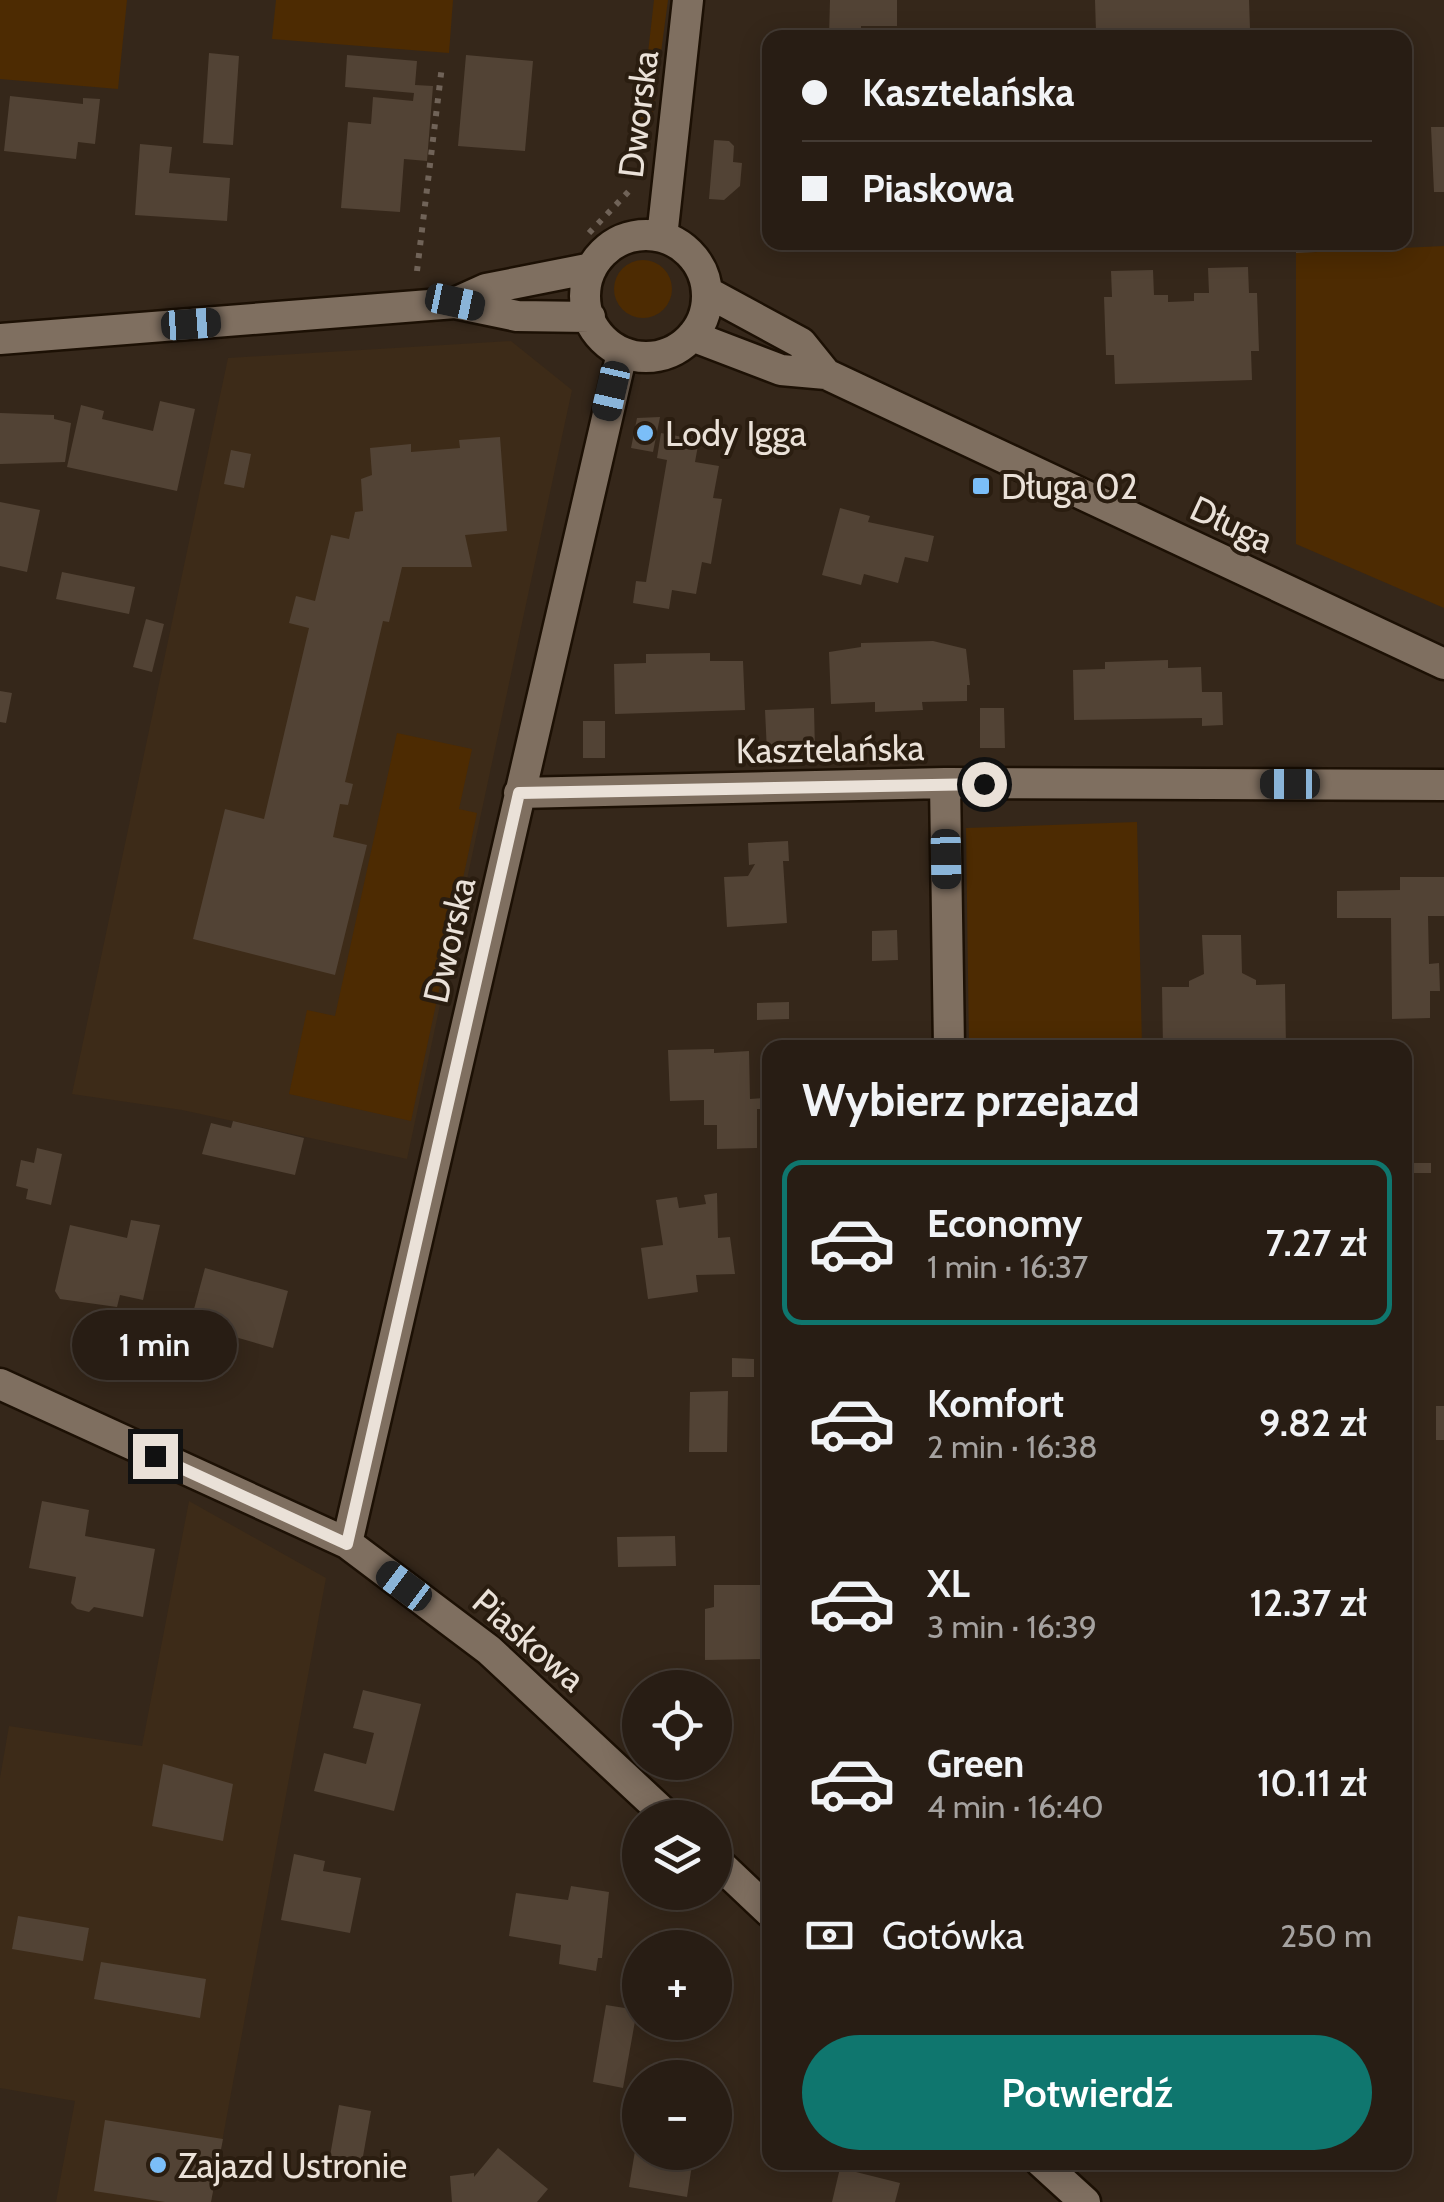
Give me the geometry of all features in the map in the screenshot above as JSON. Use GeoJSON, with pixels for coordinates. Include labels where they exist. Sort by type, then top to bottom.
{"type":"FeatureCollection","features":[{"type":"Feature","properties":{"kind":"street","name":"Dworska"},"geometry":{"type":"LineString","coordinates":[[662,237],[688,0]]}},
{"type":"Feature","properties":{"kind":"street"},"geometry":{"type":"LineString","coordinates":[[642,235],[662,237],[694,257],[707,292],[706,310],[692,336],[670,352],[654,357],[622,353],[605,342],[590,317],[586,288],[592,268],[604,252],[622,240],[642,235]]}},
{"type":"Feature","properties":{"kind":"street"},"geometry":{"type":"LineString","coordinates":[[455,302],[486,289],[592,268]]}},
{"type":"Feature","properties":{"kind":"street","name":"Długa"},"geometry":{"type":"LineString","coordinates":[[707,292],[801,344],[826,374]]}},
{"type":"Feature","properties":{"kind":"street"},"geometry":{"type":"LineString","coordinates":[[0,340],[455,302],[517,316],[590,317]]}},
{"type":"Feature","properties":{"kind":"street","name":"Długa"},"geometry":{"type":"LineString","coordinates":[[692,336],[780,370],[826,374],[1444,664]]}},
{"type":"Feature","properties":{"kind":"street","name":"Dworska"},"geometry":{"type":"LineString","coordinates":[[347,1544],[622,353]]}},
{"type":"Feature","properties":{"kind":"street"},"geometry":{"type":"LineString","coordinates":[[945,784],[949,1040]]}},
{"type":"Feature","properties":{"kind":"street","name":"Kasztelańska"},"geometry":{"type":"LineString","coordinates":[[519,793],[945,784],[1444,785]]}},
{"type":"Feature","properties":{"kind":"street","name":"Piaskowa"},"geometry":{"type":"LineString","coordinates":[[0,1384],[347,1544],[490,1650],[650,1800]]}},
{"type":"Feature","properties":{"kind":"street"},"geometry":{"type":"LineString","coordinates":[[732,1876],[762,1904]]}},
{"type":"Feature","properties":{"kind":"street"},"geometry":{"type":"LineString","coordinates":[[1050,2170],[1085,2202]]}},
{"type":"Feature","properties":{"kind":"path"},"geometry":{"type":"LineString","coordinates":[[417,271],[442,66]]}},
{"type":"Feature","properties":{"kind":"path"},"geometry":{"type":"LineString","coordinates":[[579,237],[594,231],[636,182]]}},
{"type":"Feature","properties":{"kind":"shaded area"},"geometry":{"type":"Polygon","coordinates":[[[0,0],[127,0],[118,89],[0,79],[0,0]]]}},
{"type":"Feature","properties":{"kind":"shaded area"},"geometry":{"type":"Polygon","coordinates":[[[276,0],[453,0],[449,53],[272,39],[276,0]]]}},
{"type":"Feature","properties":{"kind":"shaded area"},"geometry":{"type":"Polygon","coordinates":[[[654,0],[668,0],[651,127],[644,129],[647,147],[638,141],[654,0]]]}},
{"type":"Feature","properties":{"kind":"shaded area"},"geometry":{"type":"Polygon","coordinates":[[[1444,246],[1444,608],[1296,544],[1296,253],[1444,246]]]}},
{"type":"Feature","properties":{"kind":"shaded area"},"geometry":{"type":"Polygon","coordinates":[[[643,260],[664,268],[672,289],[664,310],[643,318],[622,310],[614,289],[622,268],[643,260]]]}},
{"type":"Feature","properties":{"kind":"shaded area"},"geometry":{"type":"Polygon","coordinates":[[[511,341],[572,390],[407,1159],[182,1110],[72,1094],[228,358],[511,341]]]}},
{"type":"Feature","properties":{"kind":"shaded area"},"geometry":{"type":"Polygon","coordinates":[[[397,733],[472,749],[459,809],[477,813],[411,1121],[289,1094],[307,1010],[335,1016],[397,733]]]}},
{"type":"Feature","properties":{"kind":"shaded area"},"geometry":{"type":"Polygon","coordinates":[[[1137,822],[1142,1040],[969,1040],[966,828],[1137,822]]]}},
{"type":"Feature","properties":{"kind":"shaded area"},"geometry":{"type":"Polygon","coordinates":[[[189,1501],[326,1578],[211,2202],[56,2202],[75,2101],[0,2088],[0,1778],[9,1726],[142,1746],[189,1501]]]}},
{"type":"Feature","properties":{"kind":"building"},"geometry":{"type":"Polygon","coordinates":[[[830,0],[897,0],[897,26],[829,30],[830,0]]]}},
{"type":"Feature","properties":{"kind":"building"},"geometry":{"type":"Polygon","coordinates":[[[1095,0],[1249,0],[1250,29],[1096,30],[1095,0]]]}},
{"type":"Feature","properties":{"kind":"building"},"geometry":{"type":"Polygon","coordinates":[[[209,53],[239,56],[233,145],[203,143],[209,53]]]}},
{"type":"Feature","properties":{"kind":"building"},"geometry":{"type":"Polygon","coordinates":[[[347,55],[417,61],[415,85],[433,86],[427,161],[404,159],[400,212],[341,208],[348,122],[371,124],[373,97],[413,101],[414,93],[345,87],[347,55]]]}},
{"type":"Feature","properties":{"kind":"building"},"geometry":{"type":"Polygon","coordinates":[[[466,55],[533,61],[525,151],[458,146],[466,55]]]}},
{"type":"Feature","properties":{"kind":"building"},"geometry":{"type":"Polygon","coordinates":[[[10,96],[83,104],[83,98],[100,99],[95,144],[78,142],[76,159],[4,151],[10,96]]]}},
{"type":"Feature","properties":{"kind":"building"},"geometry":{"type":"Polygon","coordinates":[[[1431,127],[1444,127],[1444,192],[1434,192],[1431,127]]]}},
{"type":"Feature","properties":{"kind":"building"},"geometry":{"type":"Polygon","coordinates":[[[714,140],[729,141],[734,146],[733,162],[742,163],[740,186],[724,200],[709,199],[714,140]]]}},
{"type":"Feature","properties":{"kind":"building"},"geometry":{"type":"Polygon","coordinates":[[[140,144],[172,147],[169,173],[230,178],[227,221],[135,215],[140,144]]]}},
{"type":"Feature","properties":{"kind":"building"},"geometry":{"type":"Polygon","coordinates":[[[1296,250],[1355,250],[1296,253],[1296,250]]]}},
{"type":"Feature","properties":{"kind":"building"},"geometry":{"type":"Polygon","coordinates":[[[1248,267],[1249,293],[1257,293],[1259,351],[1251,351],[1252,380],[1115,384],[1114,355],[1106,355],[1104,297],[1112,297],[1111,271],[1153,270],[1154,295],[1168,295],[1168,302],[1194,301],[1194,293],[1209,293],[1208,268],[1248,267]]]}},
{"type":"Feature","properties":{"kind":"building"},"geometry":{"type":"Polygon","coordinates":[[[160,401],[195,409],[177,491],[67,467],[81,405],[104,411],[102,419],[153,431],[160,401]]]}},
{"type":"Feature","properties":{"kind":"building"},"geometry":{"type":"Polygon","coordinates":[[[0,413],[54,415],[54,419],[71,423],[65,462],[0,464],[0,413]]]}},
{"type":"Feature","properties":{"kind":"building","name":"Lody Igga"},"geometry":{"type":"Polygon","coordinates":[[[660,417],[653,452],[631,448],[637,418],[660,417]]]}},
{"type":"Feature","properties":{"kind":"building"},"geometry":{"type":"Polygon","coordinates":[[[661,433],[699,440],[695,462],[719,466],[713,498],[722,499],[711,564],[702,562],[696,594],[672,590],[669,609],[633,603],[636,581],[646,582],[667,460],[657,458],[661,433]]]}},
{"type":"Feature","properties":{"kind":"building"},"geometry":{"type":"Polygon","coordinates":[[[500,437],[507,531],[465,535],[472,567],[402,567],[389,622],[383,621],[345,782],[353,784],[348,805],[340,804],[333,837],[367,845],[335,975],[193,939],[225,809],[264,819],[309,628],[289,623],[296,596],[315,601],[331,535],[349,539],[355,512],[363,511],[361,479],[372,475],[370,448],[411,444],[411,452],[460,448],[459,440],[500,437]]]}},
{"type":"Feature","properties":{"kind":"building"},"geometry":{"type":"Polygon","coordinates":[[[231,450],[251,454],[244,488],[224,484],[231,450]]]}},
{"type":"Feature","properties":{"kind":"building"},"geometry":{"type":"Polygon","coordinates":[[[0,502],[40,510],[27,572],[0,566],[0,502]]]}},
{"type":"Feature","properties":{"kind":"building"},"geometry":{"type":"Polygon","coordinates":[[[840,508],[870,516],[868,522],[934,536],[928,562],[905,557],[898,583],[864,574],[861,585],[822,575],[840,508]]]}},
{"type":"Feature","properties":{"kind":"building"},"geometry":{"type":"Polygon","coordinates":[[[62,572],[135,587],[129,614],[56,599],[62,572]]]}},
{"type":"Feature","properties":{"kind":"building"},"geometry":{"type":"Polygon","coordinates":[[[146,619],[164,624],[152,672],[133,667],[146,619]]]}},
{"type":"Feature","properties":{"kind":"building"},"geometry":{"type":"Polygon","coordinates":[[[933,641],[966,649],[970,685],[967,701],[922,702],[923,710],[875,712],[875,702],[831,704],[829,652],[861,647],[861,643],[933,641]]]}},
{"type":"Feature","properties":{"kind":"building"},"geometry":{"type":"Polygon","coordinates":[[[710,653],[710,661],[743,661],[745,710],[615,714],[614,664],[646,663],[646,654],[710,653]]]}},
{"type":"Feature","properties":{"kind":"building"},"geometry":{"type":"Polygon","coordinates":[[[1168,660],[1168,668],[1201,667],[1202,692],[1222,692],[1223,725],[1202,726],[1202,718],[1074,720],[1073,670],[1105,669],[1105,662],[1168,660]]]}},
{"type":"Feature","properties":{"kind":"building"},"geometry":{"type":"Polygon","coordinates":[[[0,691],[12,693],[6,723],[0,722],[0,691]]]}},
{"type":"Feature","properties":{"kind":"building"},"geometry":{"type":"Polygon","coordinates":[[[814,708],[815,751],[767,752],[765,710],[814,708]]]}},
{"type":"Feature","properties":{"kind":"building"},"geometry":{"type":"Polygon","coordinates":[[[980,708],[1004,708],[1005,748],[980,748],[980,708]]]}},
{"type":"Feature","properties":{"kind":"building"},"geometry":{"type":"Polygon","coordinates":[[[583,721],[605,721],[605,758],[583,758],[583,721]]]}},
{"type":"Feature","properties":{"kind":"building"},"geometry":{"type":"Polygon","coordinates":[[[788,841],[789,861],[783,861],[787,923],[727,927],[724,877],[748,876],[755,864],[749,865],[748,843],[788,841]]]}},
{"type":"Feature","properties":{"kind":"building"},"geometry":{"type":"Polygon","coordinates":[[[1400,877],[1444,877],[1444,916],[1428,916],[1429,964],[1439,963],[1440,991],[1430,991],[1430,1018],[1392,1019],[1391,918],[1337,918],[1337,891],[1400,890],[1400,877]]]}},
{"type":"Feature","properties":{"kind":"building"},"geometry":{"type":"Polygon","coordinates":[[[897,930],[898,960],[872,961],[872,931],[897,930]]]}},
{"type":"Feature","properties":{"kind":"building"},"geometry":{"type":"Polygon","coordinates":[[[1202,935],[1241,935],[1242,973],[1256,980],[1256,985],[1285,984],[1286,1040],[1163,1040],[1162,987],[1189,987],[1189,981],[1204,974],[1202,935]]]}},
{"type":"Feature","properties":{"kind":"building"},"geometry":{"type":"Polygon","coordinates":[[[789,1002],[789,1019],[757,1020],[757,1003],[789,1002]]]}},
{"type":"Feature","properties":{"kind":"building"},"geometry":{"type":"Polygon","coordinates":[[[668,1050],[749,1051],[750,1099],[762,1098],[762,1109],[757,1109],[757,1148],[717,1149],[717,1125],[704,1125],[704,1100],[670,1101],[668,1050]]]}},
{"type":"Feature","properties":{"kind":"building"},"geometry":{"type":"Polygon","coordinates":[[[233,1121],[304,1138],[295,1175],[202,1154],[211,1123],[231,1128],[233,1121]]]}},
{"type":"Feature","properties":{"kind":"building"},"geometry":{"type":"Polygon","coordinates":[[[37,1148],[62,1154],[51,1205],[26,1199],[28,1189],[16,1186],[21,1160],[34,1163],[37,1148]]]}},
{"type":"Feature","properties":{"kind":"building"},"geometry":{"type":"Polygon","coordinates":[[[1412,1163],[1431,1163],[1431,1173],[1413,1173],[1413,1181],[1412,1163]]]}},
{"type":"Feature","properties":{"kind":"building"},"geometry":{"type":"Polygon","coordinates":[[[717,1193],[718,1238],[730,1237],[735,1274],[696,1275],[698,1292],[648,1299],[641,1248],[663,1245],[656,1200],[677,1197],[679,1208],[706,1204],[704,1195],[717,1193]]]}},
{"type":"Feature","properties":{"kind":"building"},"geometry":{"type":"Polygon","coordinates":[[[131,1220],[160,1225],[143,1300],[120,1295],[117,1307],[60,1299],[55,1291],[70,1225],[127,1238],[131,1220]]]}},
{"type":"Feature","properties":{"kind":"building"},"geometry":{"type":"Polygon","coordinates":[[[205,1268],[288,1291],[273,1348],[190,1324],[205,1268]]]}},
{"type":"Feature","properties":{"kind":"building"},"geometry":{"type":"Polygon","coordinates":[[[732,1358],[754,1359],[754,1377],[732,1377],[732,1358]]]}},
{"type":"Feature","properties":{"kind":"building"},"geometry":{"type":"Polygon","coordinates":[[[728,1391],[727,1452],[689,1452],[690,1392],[728,1391]]]}},
{"type":"Feature","properties":{"kind":"building"},"geometry":{"type":"Polygon","coordinates":[[[1436,1406],[1444,1406],[1444,1440],[1436,1440],[1436,1406]]]}},
{"type":"Feature","properties":{"kind":"building"},"geometry":{"type":"Polygon","coordinates":[[[42,1501],[89,1510],[85,1536],[155,1549],[143,1617],[94,1607],[89,1612],[77,1609],[71,1603],[76,1577],[29,1568],[42,1501]]]}},
{"type":"Feature","properties":{"kind":"building"},"geometry":{"type":"Polygon","coordinates":[[[675,1536],[676,1566],[618,1567],[617,1537],[675,1536]]]}},
{"type":"Feature","properties":{"kind":"building"},"geometry":{"type":"Polygon","coordinates":[[[714,1585],[762,1585],[762,1659],[705,1660],[705,1609],[714,1607],[714,1585]]]}},
{"type":"Feature","properties":{"kind":"building"},"geometry":{"type":"Polygon","coordinates":[[[363,1690],[421,1704],[394,1811],[314,1791],[324,1753],[366,1764],[374,1733],[353,1728],[363,1690]]]}},
{"type":"Feature","properties":{"kind":"building"},"geometry":{"type":"Polygon","coordinates":[[[163,1764],[233,1784],[223,1841],[152,1826],[163,1764]]]}},
{"type":"Feature","properties":{"kind":"building"},"geometry":{"type":"Polygon","coordinates":[[[294,1854],[325,1861],[323,1871],[361,1878],[350,1933],[281,1920],[294,1854]]]}},
{"type":"Feature","properties":{"kind":"building"},"geometry":{"type":"Polygon","coordinates":[[[571,1886],[609,1892],[602,1958],[598,1958],[596,1971],[559,1964],[561,1945],[509,1936],[516,1893],[568,1900],[571,1886]]]}},
{"type":"Feature","properties":{"kind":"building"},"geometry":{"type":"Polygon","coordinates":[[[18,1916],[89,1928],[83,1961],[12,1949],[18,1916]]]}},
{"type":"Feature","properties":{"kind":"building"},"geometry":{"type":"Polygon","coordinates":[[[101,1962],[206,1979],[200,2018],[94,1999],[101,1962]]]}},
{"type":"Feature","properties":{"kind":"building"},"geometry":{"type":"Polygon","coordinates":[[[606,2005],[622,2008],[622,2040],[632,2040],[628,2060],[622,2060],[622,2088],[593,2082],[606,2005]]]}},
{"type":"Feature","properties":{"kind":"building"},"geometry":{"type":"Polygon","coordinates":[[[339,2105],[371,2111],[362,2162],[330,2156],[339,2105]]]}},
{"type":"Feature","properties":{"kind":"building","name":"Zajazd Ustronie"},"geometry":{"type":"Polygon","coordinates":[[[105,2120],[223,2139],[211,2202],[165,2202],[94,2191],[105,2120]]]}},
{"type":"Feature","properties":{"kind":"building"},"geometry":{"type":"Polygon","coordinates":[[[498,2148],[548,2189],[537,2202],[452,2202],[450,2176],[474,2173],[474,2177],[498,2148]]]}},
{"type":"Feature","properties":{"kind":"building"},"geometry":{"type":"Polygon","coordinates":[[[632,2170],[691,2170],[687,2197],[629,2187],[632,2170]]]}},
{"type":"Feature","properties":{"kind":"building"},"geometry":{"type":"Polygon","coordinates":[[[840,2170],[900,2183],[895,2202],[832,2202],[840,2170]]]}},
{"type":"Feature","properties":{"kind":"place","name":"Lody Igga"},"geometry":{"type":"Point","coordinates":[645,433]}},
{"type":"Feature","properties":{"kind":"place","name":"Długa 02"},"geometry":{"type":"Point","coordinates":[981,486]}},
{"type":"Feature","properties":{"kind":"place","name":"Zajazd Ustronie"},"geometry":{"type":"Point","coordinates":[158,2165]}},
{"type":"Feature","properties":{"kind":"route"},"geometry":{"type":"LineString","coordinates":[[155,1456],[347,1544],[394,1328],[481,974],[519,793],[984,784]]}}]}
